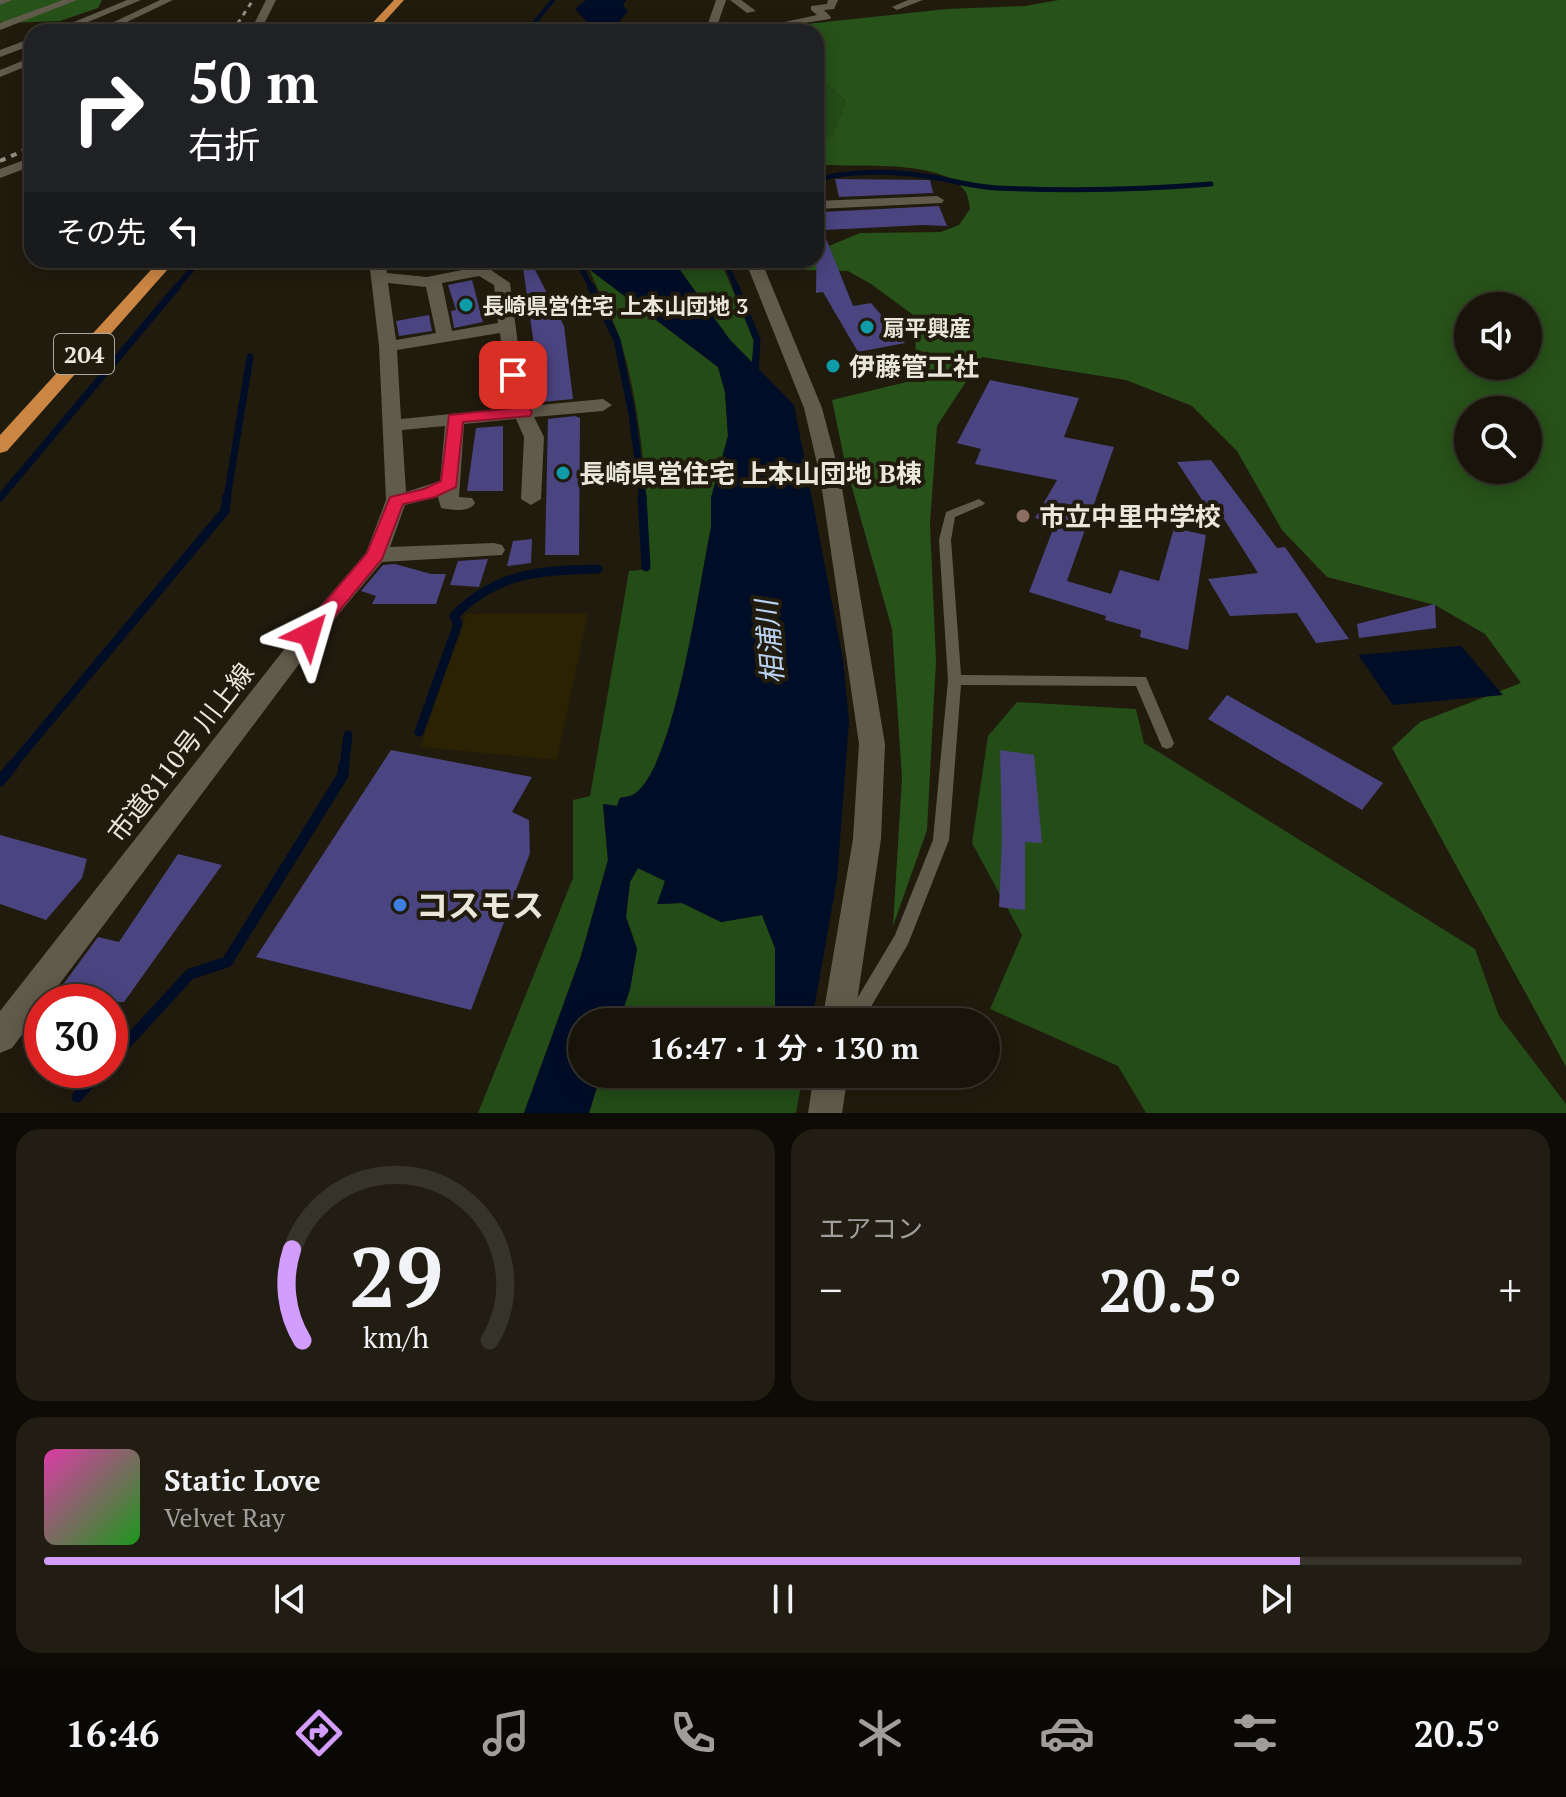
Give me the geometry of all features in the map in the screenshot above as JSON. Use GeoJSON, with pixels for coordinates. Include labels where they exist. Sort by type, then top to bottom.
{"type":"FeatureCollection","features":[{"type":"Feature","properties":{"kind":"highway"},"geometry":{"type":"LineString","coordinates":[[376,24],[399,0]]}},
{"type":"Feature","properties":{"kind":"highway","name":"204"},"geometry":{"type":"LineString","coordinates":[[0,447],[161,268]]}},
{"type":"Feature","properties":{"kind":"street"},"geometry":{"type":"LineString","coordinates":[[0,2],[7,0]]}},
{"type":"Feature","properties":{"kind":"street"},"geometry":{"type":"LineString","coordinates":[[0,29],[72,0]]}},
{"type":"Feature","properties":{"kind":"street"},"geometry":{"type":"LineString","coordinates":[[75,24],[136,0]]}},
{"type":"Feature","properties":{"kind":"street"},"geometry":{"type":"LineString","coordinates":[[116,24],[168,0]]}},
{"type":"Feature","properties":{"kind":"street"},"geometry":{"type":"LineString","coordinates":[[259,24],[271,0]]}},
{"type":"Feature","properties":{"kind":"street"},"geometry":{"type":"LineString","coordinates":[[713,24],[721,0]]}},
{"type":"Feature","properties":{"kind":"street"},"geometry":{"type":"LineString","coordinates":[[735,0],[751,11]]}},
{"type":"Feature","properties":{"kind":"street"},"geometry":{"type":"LineString","coordinates":[[785,23],[826,17],[814,8],[831,7],[833,0]]}},
{"type":"Feature","properties":{"kind":"street"},"geometry":{"type":"LineString","coordinates":[[897,7],[918,0]]}},
{"type":"Feature","properties":{"kind":"street"},"geometry":{"type":"LineString","coordinates":[[0,29],[24,34]]}},
{"type":"Feature","properties":{"kind":"street"},"geometry":{"type":"LineString","coordinates":[[0,54],[24,44]]}},
{"type":"Feature","properties":{"kind":"street"},"geometry":{"type":"LineString","coordinates":[[0,74],[24,64]]}},
{"type":"Feature","properties":{"kind":"street"},"geometry":{"type":"LineString","coordinates":[[0,174],[24,164]]}},
{"type":"Feature","properties":{"kind":"street"},"geometry":{"type":"LineString","coordinates":[[824,205],[937,200]]}},
{"type":"Feature","properties":{"kind":"street"},"geometry":{"type":"LineString","coordinates":[[445,337],[433,280],[472,268]]}},
{"type":"Feature","properties":{"kind":"street"},"geometry":{"type":"LineString","coordinates":[[481,268],[502,283],[516,398],[534,437],[531,499]]}},
{"type":"Feature","properties":{"kind":"street"},"geometry":{"type":"LineString","coordinates":[[756,268],[813,408],[830,476],[872,744],[867,839],[840,1008]]}},
{"type":"Feature","properties":{"kind":"street"},"geometry":{"type":"LineString","coordinates":[[378,269],[434,283]]}},
{"type":"Feature","properties":{"kind":"street","name":"市道8110号 川上線"},"geometry":{"type":"LineString","coordinates":[[0,1037],[299,647],[376,555],[396,500],[388,346],[378,269]]}},
{"type":"Feature","properties":{"kind":"street"},"geometry":{"type":"LineString","coordinates":[[388,346],[507,327]]}},
{"type":"Feature","properties":{"kind":"street"},"geometry":{"type":"LineString","coordinates":[[394,425],[603,405]]}},
{"type":"Feature","properties":{"kind":"street"},"geometry":{"type":"LineString","coordinates":[[455,418],[448,503],[465,503]]}},
{"type":"Feature","properties":{"kind":"street"},"geometry":{"type":"LineString","coordinates":[[396,500],[429,493],[450,484]]}},
{"type":"Feature","properties":{"kind":"street"},"geometry":{"type":"LineString","coordinates":[[376,555],[494,550]]}},
{"type":"Feature","properties":{"kind":"street"},"geometry":{"type":"LineString","coordinates":[[825,1113],[829,1088]]}},
{"type":"Feature","properties":{"kind":"lane"},"geometry":{"type":"LineString","coordinates":[[860,1008],[902,939],[941,840],[955,680],[945,540],[950,515],[979,503]]}},
{"type":"Feature","properties":{"kind":"lane"},"geometry":{"type":"LineString","coordinates":[[955,680],[1141,681],[1167,743]]}},
{"type":"Feature","properties":{"kind":"green space"},"geometry":{"type":"Polygon","coordinates":[[[0,0],[102,0],[98,8],[60,21],[7,23],[0,22],[0,0]]]}},
{"type":"Feature","properties":{"kind":"green space"},"geometry":{"type":"Polygon","coordinates":[[[1059,0],[1566,0],[1566,1067],[1392,748],[1420,722],[1521,683],[1485,634],[1435,605],[1327,577],[1282,530],[1237,451],[1192,406],[1126,380],[982,357],[937,426],[930,523],[936,661],[927,830],[893,926],[902,778],[892,629],[845,463],[832,400],[915,380],[916,317],[848,271],[804,270],[824,268],[824,248],[860,233],[941,232],[959,225],[970,209],[965,191],[954,181],[938,174],[900,167],[824,165],[824,139],[832,138],[846,101],[824,82],[824,24],[806,24],[947,9],[1025,6],[1059,0]]]}},
{"type":"Feature","properties":{"kind":"green space"},"geometry":{"type":"Polygon","coordinates":[[[824,82],[846,101],[832,139],[824,140],[824,82]]]}},
{"type":"Feature","properties":{"kind":"green space"},"geometry":{"type":"Polygon","coordinates":[[[723,268],[754,340],[752,362],[730,340],[680,270],[723,268]]]}},
{"type":"Feature","properties":{"kind":"green space"},"geometry":{"type":"Polygon","coordinates":[[[589,269],[718,367],[725,392],[728,436],[711,498],[711,528],[684,668],[664,744],[651,773],[637,792],[620,798],[617,806],[603,804],[608,860],[581,956],[524,1113],[478,1113],[573,878],[573,800],[590,796],[629,571],[649,569],[645,484],[634,397],[618,333],[589,269]]]}},
{"type":"Feature","properties":{"kind":"green space"},"geometry":{"type":"Polygon","coordinates":[[[1017,702],[1136,709],[1144,743],[1475,949],[1499,1016],[1566,1104],[1566,1113],[1146,1113],[1118,1066],[1000,1013],[1000,1008],[990,1008],[1022,935],[972,843],[988,736],[1017,702]]]}},
{"type":"Feature","properties":{"kind":"green space"},"geometry":{"type":"Polygon","coordinates":[[[638,868],[665,881],[658,904],[682,903],[721,922],[762,915],[775,948],[775,1008],[624,1008],[637,949],[626,917],[630,881],[638,868]]]}},
{"type":"Feature","properties":{"kind":"green space"},"geometry":{"type":"Polygon","coordinates":[[[597,1088],[800,1088],[796,1113],[589,1113],[597,1088]]]}},
{"type":"Feature","properties":{"kind":"sand"},"geometry":{"type":"Polygon","coordinates":[[[588,613],[557,760],[420,747],[466,614],[588,613]]]}},
{"type":"Feature","properties":{"kind":"water"},"geometry":{"type":"Polygon","coordinates":[[[586,0],[626,0],[623,6],[628,10],[618,24],[584,24],[587,22],[575,9],[586,0]]]}},
{"type":"Feature","properties":{"kind":"water","name":"相浦川"},"geometry":{"type":"Polygon","coordinates":[[[588,268],[679,268],[730,340],[794,405],[843,660],[849,721],[837,879],[814,1008],[775,1008],[775,948],[762,915],[721,922],[682,903],[657,904],[665,881],[638,868],[630,882],[626,917],[637,949],[624,1008],[568,1008],[568,1088],[597,1088],[589,1113],[524,1113],[581,956],[608,860],[603,804],[617,806],[620,798],[637,792],[651,773],[674,709],[711,528],[711,498],[728,436],[725,392],[718,367],[588,268]]]}},
{"type":"Feature","properties":{"kind":"water"},"geometry":{"type":"Polygon","coordinates":[[[1461,646],[1503,695],[1393,705],[1358,655],[1461,646]]]}},
{"type":"Feature","properties":{"kind":"building"},"geometry":{"type":"Polygon","coordinates":[[[835,179],[930,180],[933,193],[839,197],[835,179]]]}},
{"type":"Feature","properties":{"kind":"building"},"geometry":{"type":"Polygon","coordinates":[[[939,206],[947,226],[825,230],[824,212],[939,206]]]}},
{"type":"Feature","properties":{"kind":"building","name":"扇平興産"},"geometry":{"type":"Polygon","coordinates":[[[824,234],[853,306],[871,303],[905,343],[858,352],[823,292],[816,293],[816,268],[824,268],[824,234]]]}},
{"type":"Feature","properties":{"kind":"building"},"geometry":{"type":"Polygon","coordinates":[[[523,268],[534,268],[564,326],[573,399],[542,402],[523,268]]]}},
{"type":"Feature","properties":{"kind":"building","name":"長崎県営住宅 上本山団地 3"},"geometry":{"type":"Polygon","coordinates":[[[472,280],[483,322],[454,328],[451,311],[456,310],[448,285],[472,280]]]}},
{"type":"Feature","properties":{"kind":"building"},"geometry":{"type":"Polygon","coordinates":[[[429,315],[432,331],[399,336],[396,321],[429,315]]]}},
{"type":"Feature","properties":{"kind":"building"},"geometry":{"type":"Polygon","coordinates":[[[990,380],[1079,398],[1064,437],[1114,447],[1067,581],[1111,594],[1120,570],[1159,581],[1174,528],[1206,535],[1188,650],[1140,637],[1141,630],[1029,592],[1055,524],[1035,518],[1057,480],[975,464],[981,449],[957,443],[990,380]]]}},
{"type":"Feature","properties":{"kind":"building","name":"長崎県営住宅 上本山団地 B棟"},"geometry":{"type":"Polygon","coordinates":[[[580,418],[579,555],[545,555],[548,419],[580,418]]]}},
{"type":"Feature","properties":{"kind":"building"},"geometry":{"type":"Polygon","coordinates":[[[503,426],[503,491],[467,491],[476,428],[503,426]]]}},
{"type":"Feature","properties":{"kind":"building"},"geometry":{"type":"Polygon","coordinates":[[[1211,460],[1277,548],[1285,547],[1349,639],[1316,643],[1297,613],[1230,616],[1208,579],[1258,573],[1212,500],[1210,512],[1177,462],[1211,460]]]}},
{"type":"Feature","properties":{"kind":"building"},"geometry":{"type":"Polygon","coordinates":[[[532,539],[531,563],[507,566],[513,541],[532,539]]]}},
{"type":"Feature","properties":{"kind":"building"},"geometry":{"type":"Polygon","coordinates":[[[488,559],[479,587],[450,585],[458,561],[488,559]]]}},
{"type":"Feature","properties":{"kind":"building"},"geometry":{"type":"Polygon","coordinates":[[[395,564],[431,574],[446,574],[436,604],[372,604],[376,596],[361,591],[383,565],[395,564]]]}},
{"type":"Feature","properties":{"kind":"building"},"geometry":{"type":"Polygon","coordinates":[[[1435,604],[1436,628],[1359,638],[1357,624],[1435,604]]]}},
{"type":"Feature","properties":{"kind":"building"},"geometry":{"type":"Polygon","coordinates":[[[1227,695],[1383,783],[1362,810],[1208,719],[1227,695]]]}},
{"type":"Feature","properties":{"kind":"building","name":"コスモス"},"geometry":{"type":"Polygon","coordinates":[[[391,750],[532,777],[512,812],[529,820],[530,853],[471,1010],[256,957],[391,750]]]}},
{"type":"Feature","properties":{"kind":"building"},"geometry":{"type":"Polygon","coordinates":[[[1000,750],[1034,755],[1042,843],[1025,842],[1025,910],[999,907],[1002,839],[1000,750]]]}},
{"type":"Feature","properties":{"kind":"building"},"geometry":{"type":"Polygon","coordinates":[[[0,835],[87,859],[82,878],[46,920],[0,904],[0,835]]]}},
{"type":"Feature","properties":{"kind":"building"},"geometry":{"type":"Polygon","coordinates":[[[178,854],[222,865],[128,996],[128,984],[63,984],[98,937],[119,942],[178,854]]]}},
{"type":"Feature","properties":{"kind":"waterway"},"geometry":{"type":"LineString","coordinates":[[534,24],[553,0]]}},
{"type":"Feature","properties":{"kind":"waterway"},"geometry":{"type":"LineString","coordinates":[[824,178],[885,172],[997,188],[1050,189],[1211,184]]}},
{"type":"Feature","properties":{"kind":"waterway"},"geometry":{"type":"LineString","coordinates":[[175,289],[193,268]]}},
{"type":"Feature","properties":{"kind":"waterway"},"geometry":{"type":"LineString","coordinates":[[581,268],[592,288]]}},
{"type":"Feature","properties":{"kind":"waterway"},"geometry":{"type":"LineString","coordinates":[[728,268],[737,289]]}},
{"type":"Feature","properties":{"kind":"waterway"},"geometry":{"type":"LineString","coordinates":[[0,498],[177,287]]}},
{"type":"Feature","properties":{"kind":"waterway"},"geometry":{"type":"LineString","coordinates":[[736,287],[757,340],[755,373]]}},
{"type":"Feature","properties":{"kind":"waterway"},"geometry":{"type":"LineString","coordinates":[[592,288],[617,340],[632,414],[643,498]]}},
{"type":"Feature","properties":{"kind":"waterway"},"geometry":{"type":"LineString","coordinates":[[227,498],[250,357]]}},
{"type":"Feature","properties":{"kind":"waterway"},"geometry":{"type":"LineString","coordinates":[[11,767],[225,511],[227,496]]}},
{"type":"Feature","properties":{"kind":"waterway"},"geometry":{"type":"LineString","coordinates":[[642,496],[646,567]]}},
{"type":"Feature","properties":{"kind":"waterway"},"geometry":{"type":"LineString","coordinates":[[419,732],[458,624],[454,616],[470,601],[486,590],[520,577],[598,569]]}},
{"type":"Feature","properties":{"kind":"waterway"},"geometry":{"type":"LineString","coordinates":[[344,767],[348,735]]}},
{"type":"Feature","properties":{"kind":"waterway"},"geometry":{"type":"LineString","coordinates":[[0,781],[13,765]]}},
{"type":"Feature","properties":{"kind":"waterway"},"geometry":{"type":"LineString","coordinates":[[128,1041],[190,974],[227,962],[343,775],[344,765]]}},
{"type":"Feature","properties":{"kind":"waterway"},"geometry":{"type":"LineString","coordinates":[[77,1097],[85,1088]]}},
{"type":"Feature","properties":{"kind":"railway"},"geometry":{"type":"LineString","coordinates":[[237,24],[253,0]]}},
{"type":"Feature","properties":{"kind":"railway"},"geometry":{"type":"LineString","coordinates":[[0,161],[24,150]]}},
{"type":"Feature","properties":{"kind":"place","name":"長崎県営住宅 上本山団地 3"},"geometry":{"type":"Point","coordinates":[466,305]}},
{"type":"Feature","properties":{"kind":"place","name":"扇平興産"},"geometry":{"type":"Point","coordinates":[867,327]}},
{"type":"Feature","properties":{"kind":"place","name":"伊藤管工社"},"geometry":{"type":"Point","coordinates":[833,366]}},
{"type":"Feature","properties":{"kind":"place","name":"長崎県営住宅 上本山団地 B棟"},"geometry":{"type":"Point","coordinates":[563,473]}},
{"type":"Feature","properties":{"kind":"place","name":"市立中里中学校"},"geometry":{"type":"Point","coordinates":[1023,516]}},
{"type":"Feature","properties":{"kind":"place","name":"コスモス"},"geometry":{"type":"Point","coordinates":[400,905]}},
{"type":"Feature","properties":{"kind":"route"},"geometry":{"type":"LineString","coordinates":[[309,634],[376,555],[396,500],[429,493],[450,484],[455,418],[524,412],[516,398],[513,375]]}}]}
